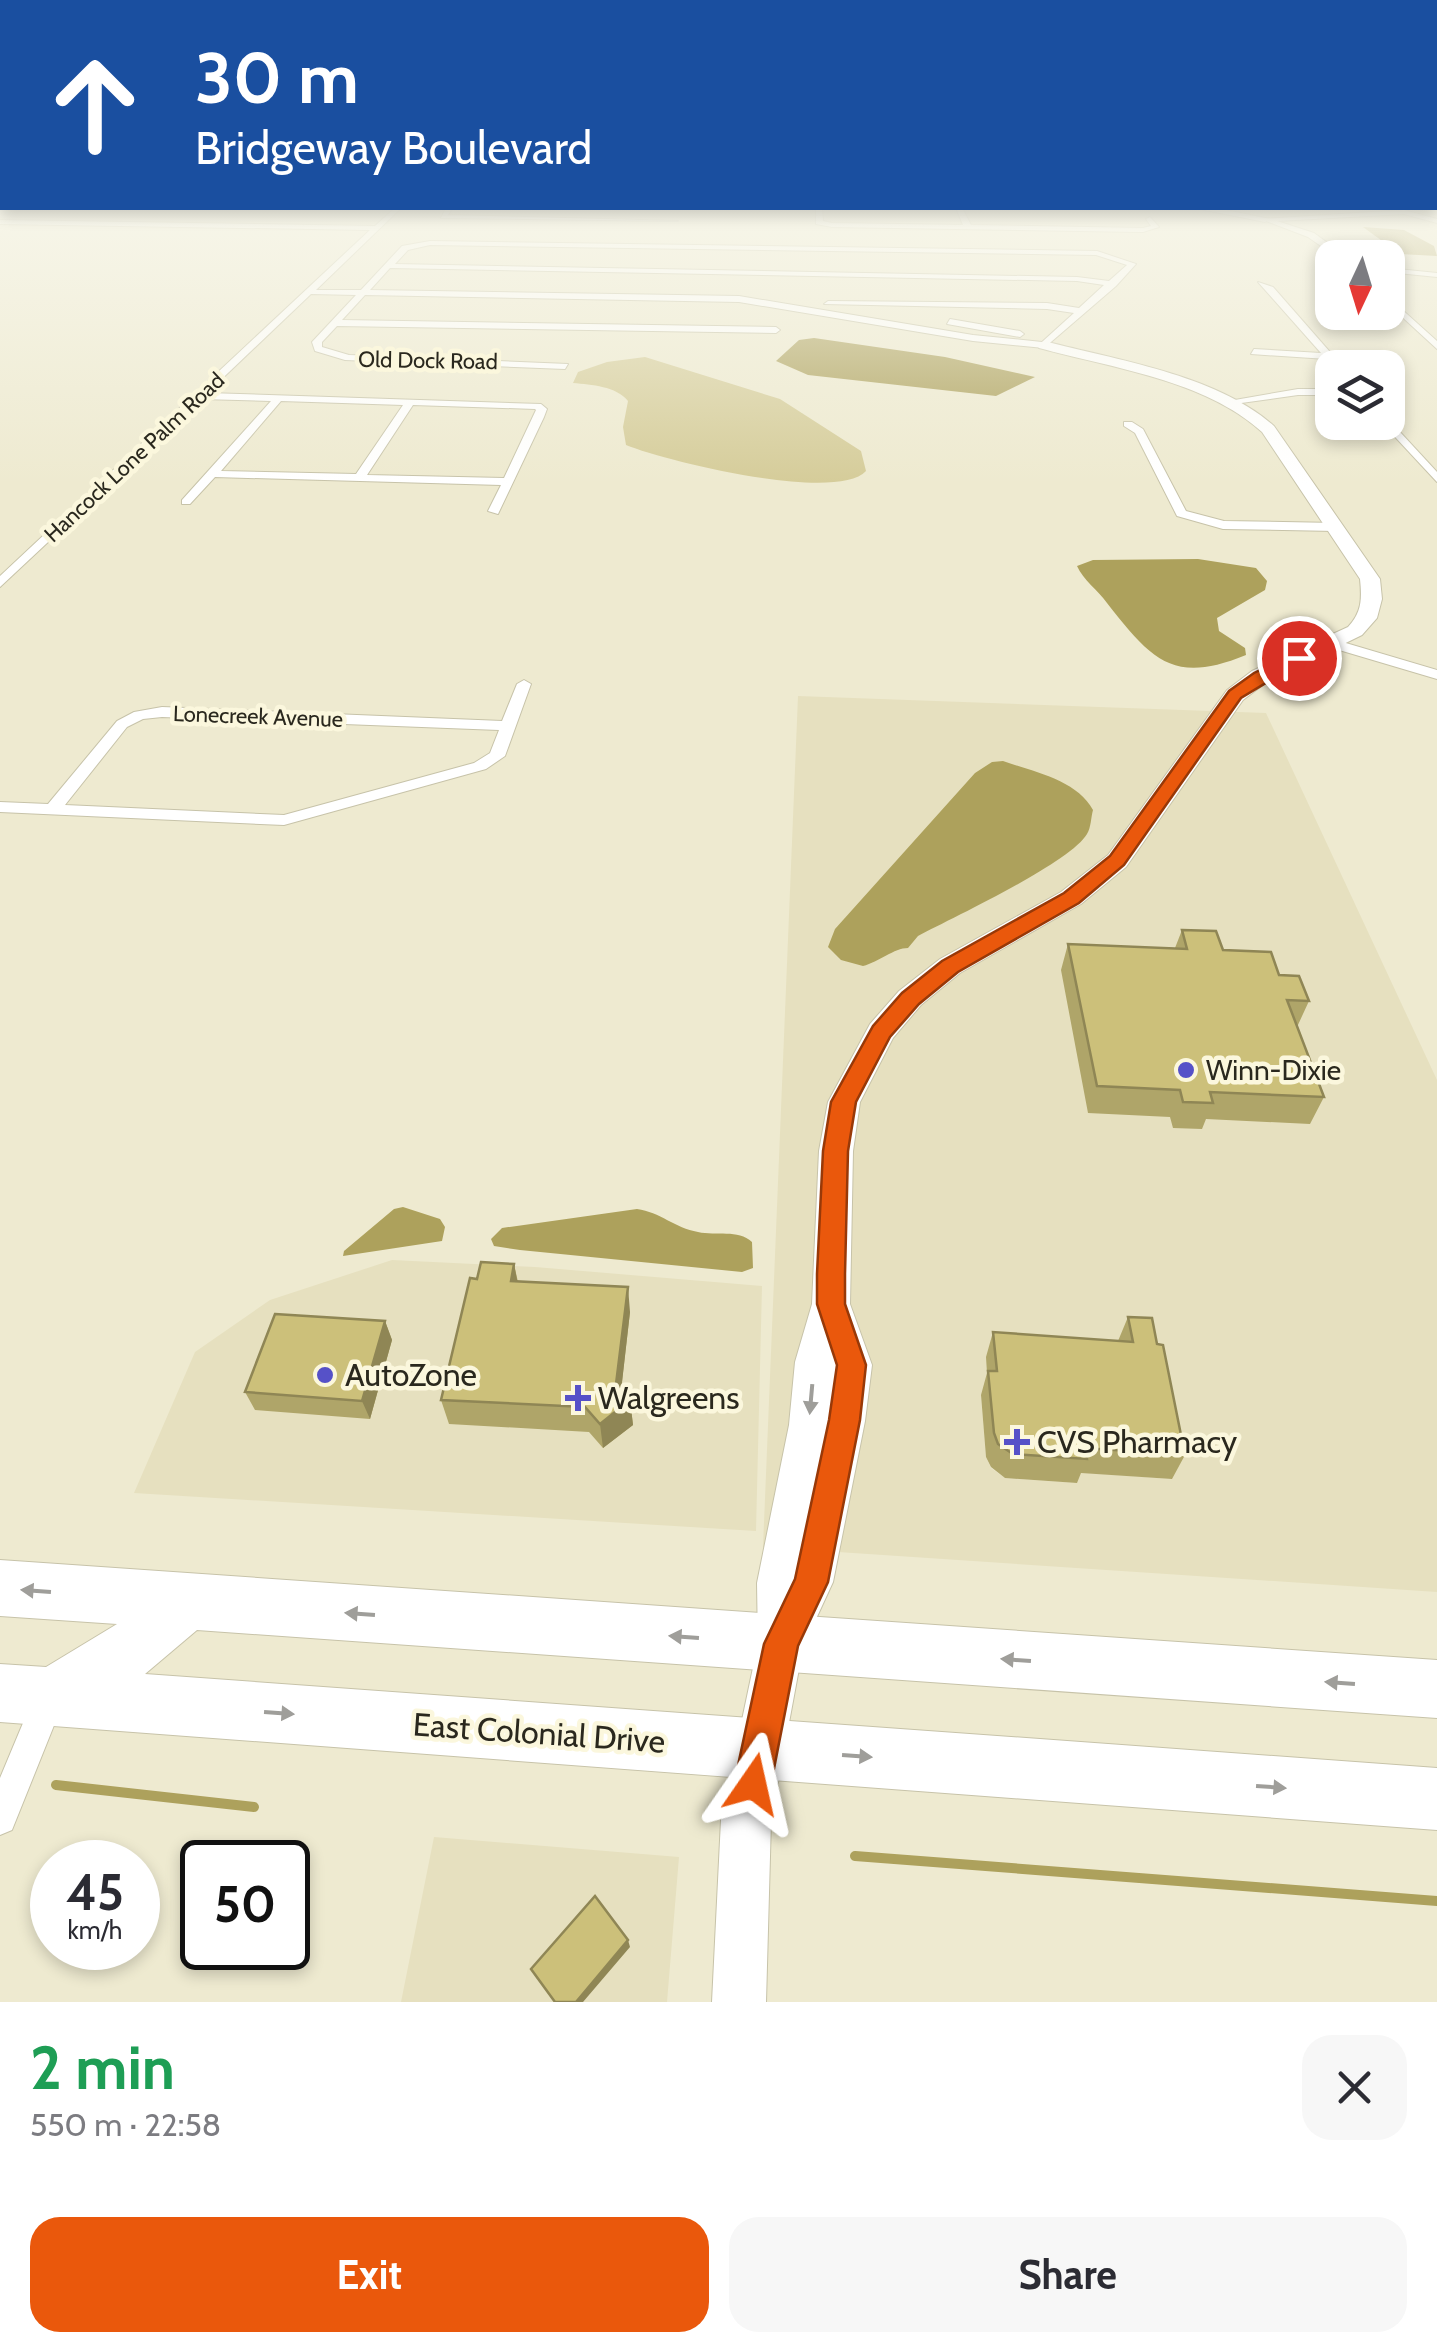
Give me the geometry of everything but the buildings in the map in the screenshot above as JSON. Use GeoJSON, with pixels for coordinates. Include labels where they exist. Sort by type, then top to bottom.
{"type":"FeatureCollection","features":[{"type":"Feature","properties":{"kind":"highway"},"geometry":{"type":"LineString","coordinates":[[0,1588],[1437,1690]]}},
{"type":"Feature","properties":{"kind":"highway"},"geometry":{"type":"LineString","coordinates":[[25,1694],[101,1671],[147,1640],[186,1602]]}},
{"type":"Feature","properties":{"kind":"highway","name":"East Colonial Drive"},"geometry":{"type":"LineString","coordinates":[[25,1694],[1437,1800]]}},
{"type":"Feature","properties":{"kind":"street","name":"Hancock Lone Palm Road"},"geometry":{"type":"LineString","coordinates":[[0,582],[305,297]]}},
{"type":"Feature","properties":{"kind":"street","name":"Old Dock Road"},"geometry":{"type":"LineString","coordinates":[[362,297],[317,342],[318,349],[348,358],[565,366]]}},
{"type":"Feature","properties":{"kind":"street"},"geometry":{"type":"LineString","coordinates":[[640,297],[738,299],[1002,343],[1044,346],[1234,401],[1268,429],[1336,527],[1373,590],[1366,618],[1334,644],[1260,676],[1235,694],[1117,861],[1071,898],[950,966],[910,998],[881,1032],[844,1102],[838,1132],[831,1304],[852,1365],[845,1420],[811,1582],[782,1644],[746,1820],[740,2002]]}},
{"type":"Feature","properties":{"kind":"street"},"geometry":{"type":"LineString","coordinates":[[1044,346],[1097,297]]}},
{"type":"Feature","properties":{"kind":"street"},"geometry":{"type":"LineString","coordinates":[[1277,297],[1325,350]]}},
{"type":"Feature","properties":{"kind":"street"},"geometry":{"type":"LineString","coordinates":[[828,304],[1047,306],[1081,311]]}},
{"type":"Feature","properties":{"kind":"street"},"geometry":{"type":"LineString","coordinates":[[1405,316],[1437,346]]}},
{"type":"Feature","properties":{"kind":"street"},"geometry":{"type":"LineString","coordinates":[[337,323],[776,330]]}},
{"type":"Feature","properties":{"kind":"street"},"geometry":{"type":"LineString","coordinates":[[1254,352],[1315,355]]}},
{"type":"Feature","properties":{"kind":"street"},"geometry":{"type":"LineString","coordinates":[[1234,401],[1315,392]]}},
{"type":"Feature","properties":{"kind":"street"},"geometry":{"type":"LineString","coordinates":[[197,396],[542,408],[494,512]]}},
{"type":"Feature","properties":{"kind":"street"},"geometry":{"type":"LineString","coordinates":[[186,502],[278,398]]}},
{"type":"Feature","properties":{"kind":"street"},"geometry":{"type":"LineString","coordinates":[[359,478],[410,402]]}},
{"type":"Feature","properties":{"kind":"street"},"geometry":{"type":"LineString","coordinates":[[1128,424],[1139,432],[1180,512],[1223,525],[1336,527]]}},
{"type":"Feature","properties":{"kind":"street"},"geometry":{"type":"LineString","coordinates":[[1403,440],[1437,479]]}},
{"type":"Feature","properties":{"kind":"street"},"geometry":{"type":"LineString","coordinates":[[212,474],[508,482]]}},
{"type":"Feature","properties":{"kind":"street"},"geometry":{"type":"LineString","coordinates":[[1334,644],[1437,674]]}},
{"type":"Feature","properties":{"kind":"street"},"geometry":{"type":"LineString","coordinates":[[0,808],[284,820],[480,766],[496,756],[524,684]]}},
{"type":"Feature","properties":{"kind":"street","name":"Lonecreek Avenue"},"geometry":{"type":"LineString","coordinates":[[52,810],[122,724],[138,715],[162,712],[507,726]]}},
{"type":"Feature","properties":{"kind":"street"},"geometry":{"type":"LineString","coordinates":[[0,1818],[25,1694]]}},
{"type":"Feature","properties":{"kind":"shaded area"},"geometry":{"type":"Polygon","coordinates":[[[814,338],[945,357],[1035,377],[996,396],[808,375],[776,361],[799,340],[814,338]]]}},
{"type":"Feature","properties":{"kind":"shaded area"},"geometry":{"type":"Polygon","coordinates":[[[645,357],[780,399],[861,451],[866,471],[849,480],[787,481],[711,469],[626,445],[623,427],[628,401],[610,389],[573,383],[578,372],[607,362],[645,357]]]}},
{"type":"Feature","properties":{"kind":"shaded area"},"geometry":{"type":"Polygon","coordinates":[[[1198,559],[1256,568],[1267,581],[1265,590],[1217,618],[1219,631],[1245,648],[1246,655],[1200,668],[1166,662],[1152,652],[1077,566],[1093,560],[1198,559]]]}},
{"type":"Feature","properties":{"kind":"shaded area"},"geometry":{"type":"Polygon","coordinates":[[[798,696],[1266,713],[1437,1080],[1437,1592],[763,1547],[798,696]],[[981,1396],[986,1457],[991,1468],[1005,1478],[1076,1483],[1075,1472],[1171,1479],[989,1396],[981,1396]]]}},
{"type":"Feature","properties":{"kind":"shaded area"},"geometry":{"type":"Polygon","coordinates":[[[1003,761],[1054,778],[1077,791],[1093,810],[1087,834],[1058,860],[918,936],[908,948],[863,966],[841,960],[828,947],[835,929],[975,773],[992,762],[1003,761]]]}},
{"type":"Feature","properties":{"kind":"shaded area"},"geometry":{"type":"Polygon","coordinates":[[[403,1207],[440,1219],[445,1227],[442,1241],[343,1256],[394,1209],[403,1207]]]}},
{"type":"Feature","properties":{"kind":"shaded area"},"geometry":{"type":"Polygon","coordinates":[[[637,1209],[690,1230],[746,1238],[752,1242],[753,1268],[742,1272],[520,1250],[494,1246],[491,1239],[502,1228],[637,1209]]]}},
{"type":"Feature","properties":{"kind":"shaded area"},"geometry":{"type":"Polygon","coordinates":[[[392,1260],[535,1267],[762,1286],[756,1531],[134,1493],[195,1352],[270,1300],[392,1260]]]}},
{"type":"Feature","properties":{"kind":"shaded area"},"geometry":{"type":"Polygon","coordinates":[[[434,1837],[679,1857],[667,2002],[401,2002],[434,1837]]]}},
{"type":"Feature","properties":{"kind":"waterway"},"geometry":{"type":"LineString","coordinates":[[56,1785],[254,1807]]}},
{"type":"Feature","properties":{"kind":"waterway"},"geometry":{"type":"LineString","coordinates":[[855,1856],[1437,1901]]}},
{"type":"Feature","properties":{"kind":"place","name":"Winn-Dixie"},"geometry":{"type":"Point","coordinates":[1186,1070]}},
{"type":"Feature","properties":{"kind":"place","name":"AutoZone"},"geometry":{"type":"Point","coordinates":[325,1375]}},
{"type":"Feature","properties":{"kind":"place","name":"Walgreens"},"geometry":{"type":"Point","coordinates":[578,1398]}},
{"type":"Feature","properties":{"kind":"place","name":"CVS Pharmacy"},"geometry":{"type":"Point","coordinates":[1017,1442]}},
{"type":"Feature","properties":{"kind":"route"},"geometry":{"type":"LineString","coordinates":[[753,1784],[782,1644],[811,1582],[845,1420],[852,1365],[831,1304],[836,1151],[844,1102],[881,1032],[910,998],[950,966],[1071,898],[1117,861],[1235,694],[1260,676],[1299,658]]}}]}
